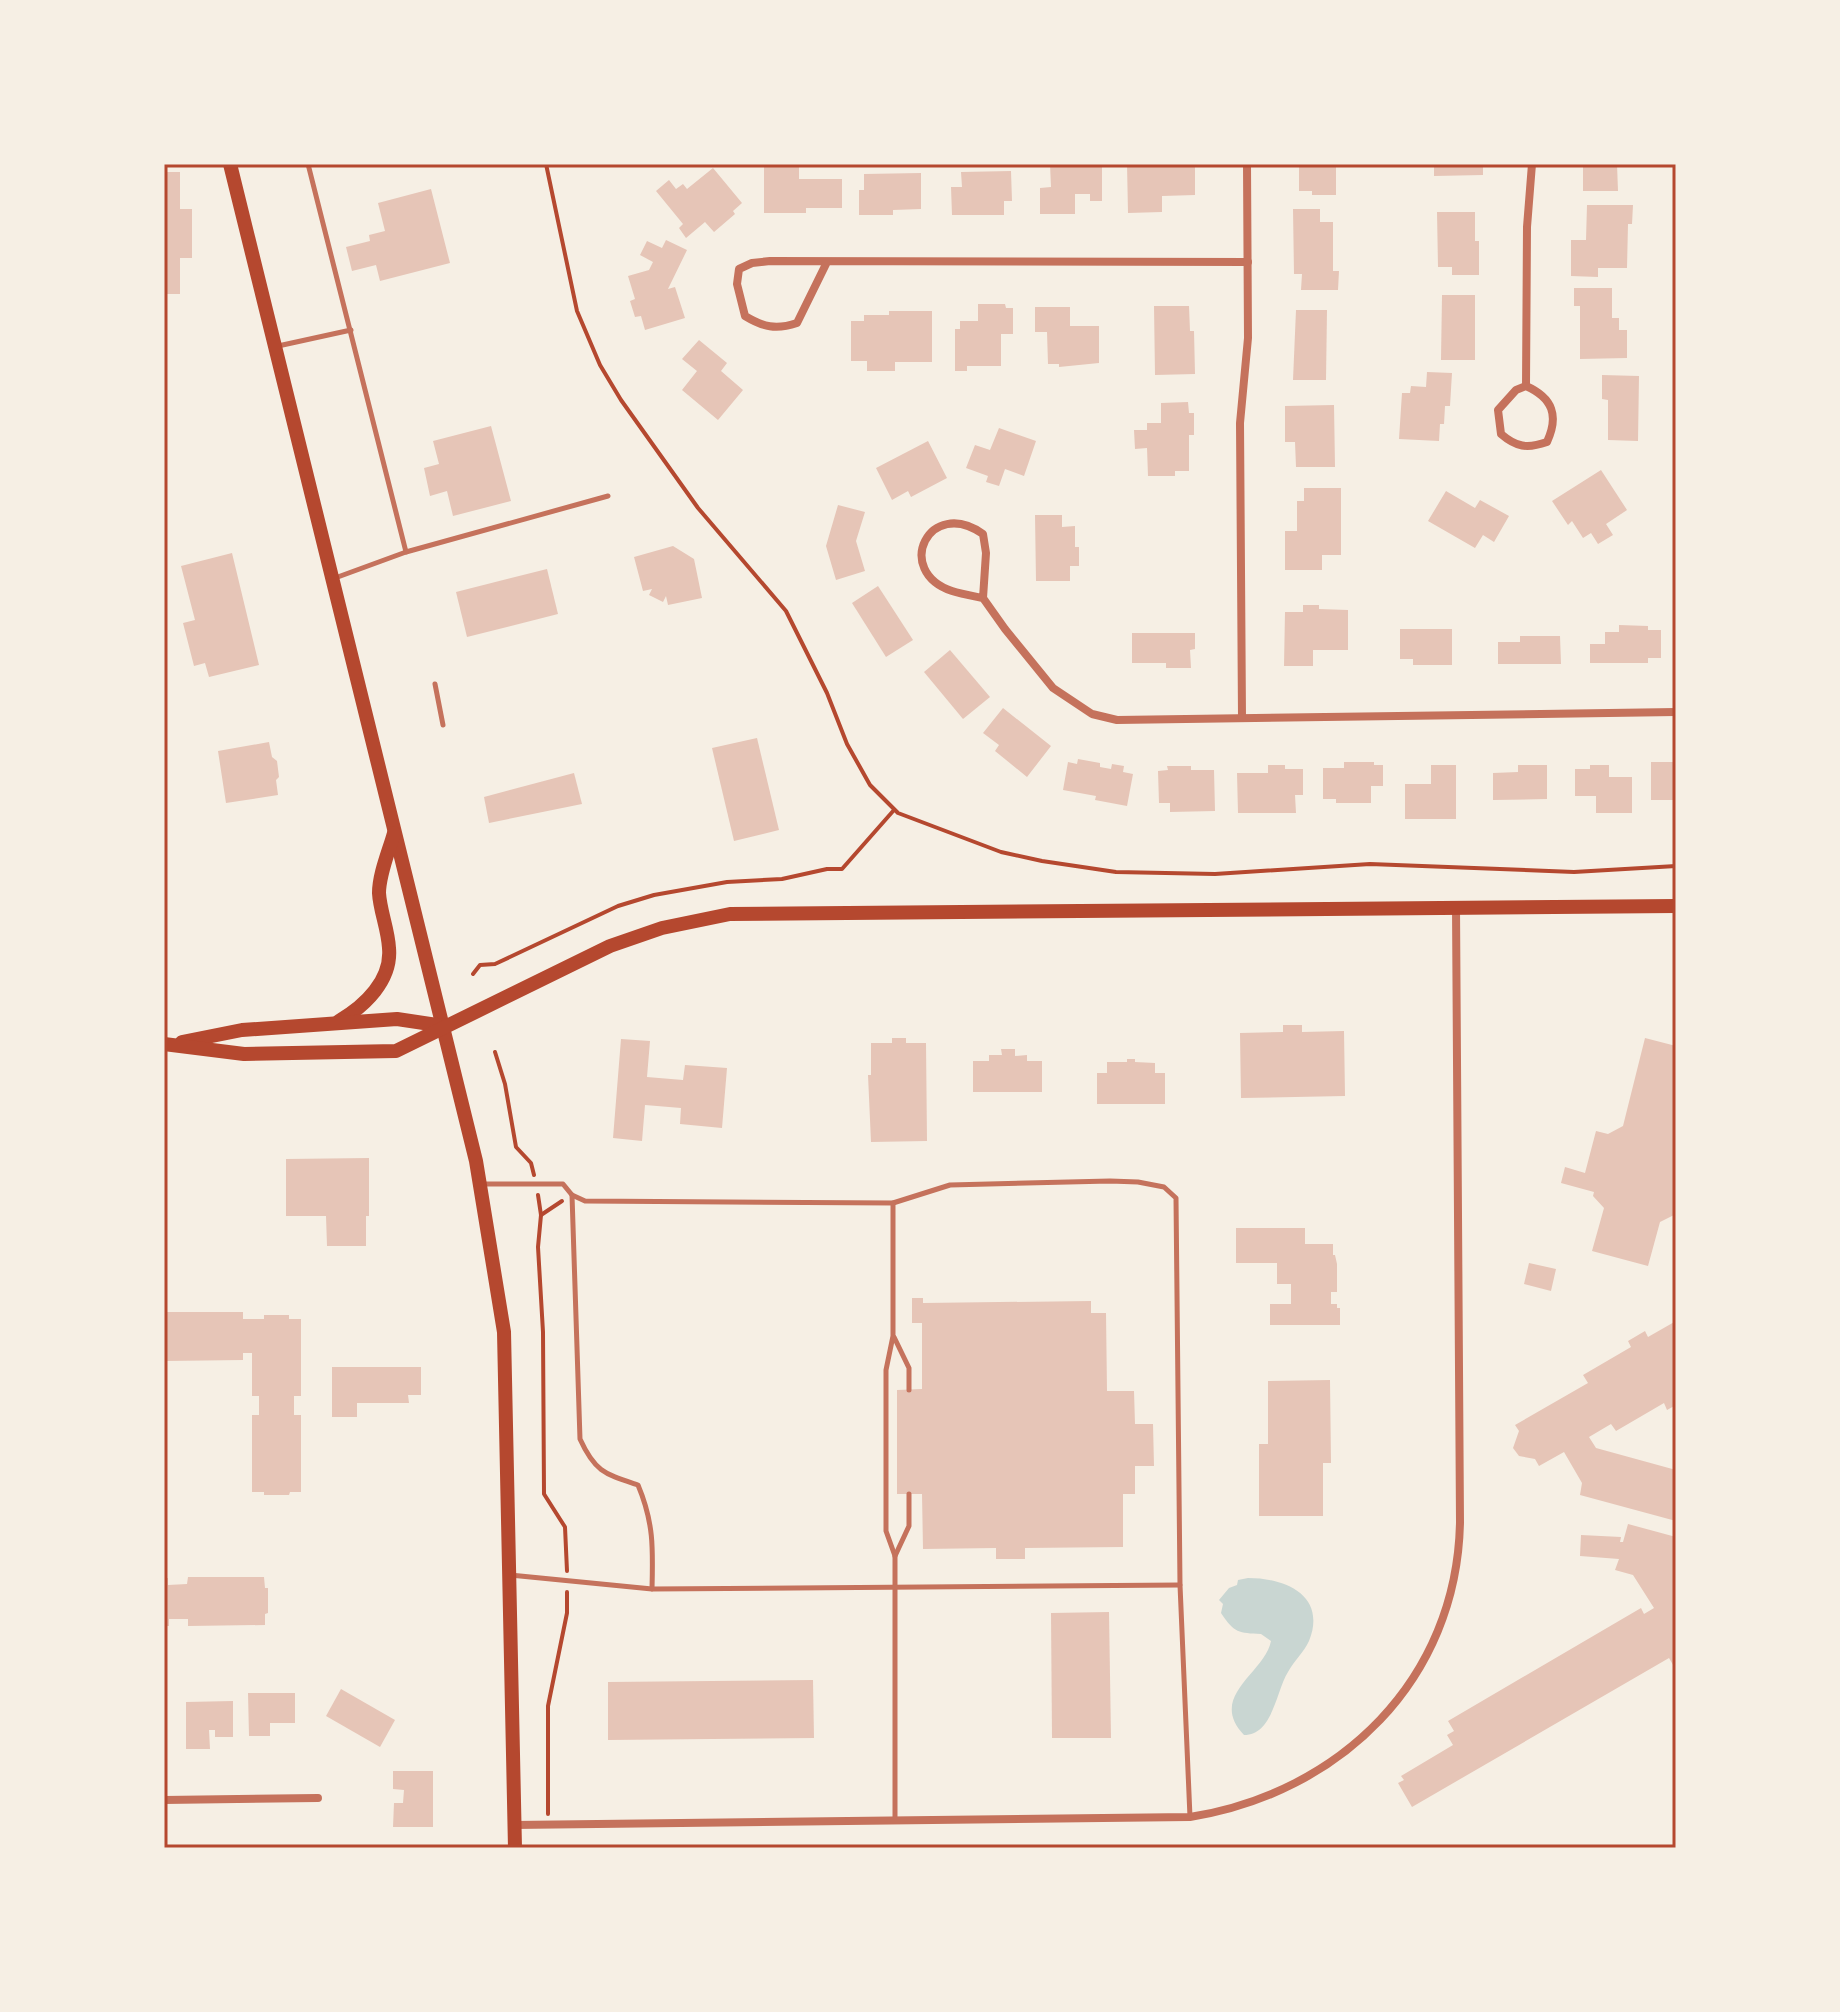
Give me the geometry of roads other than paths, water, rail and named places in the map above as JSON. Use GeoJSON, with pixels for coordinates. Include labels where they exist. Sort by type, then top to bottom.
{"type":"FeatureCollection","features":[{"type":"Feature","properties":{"kind":"main road"},"geometry":{"type":"LineString","coordinates":[[230,164],[444,1026],[480,1184],[504,1332],[515,1848]]}},
{"type":"Feature","properties":{"kind":"main road"},"geometry":{"type":"LineString","coordinates":[[335,1023],[366,1001],[377,988],[386,967],[389,948],[379,891],[395,828]]}},
{"type":"Feature","properties":{"kind":"main road"},"geometry":{"type":"LineString","coordinates":[[167,1044],[244,1054],[396,1051],[610,946],[662,928],[730,914],[1676,906]]}},
{"type":"Feature","properties":{"kind":"main road"},"geometry":{"type":"LineString","coordinates":[[167,1044],[242,1030],[335,1023],[397,1019],[444,1026]]}},
{"type":"Feature","properties":{"kind":"street"},"geometry":{"type":"LineString","coordinates":[[1242,717],[1240,423],[1248,338],[1247,164]]}},
{"type":"Feature","properties":{"kind":"street"},"geometry":{"type":"LineString","coordinates":[[1526,386],[1527,227],[1532,164]]}},
{"type":"Feature","properties":{"kind":"street"},"geometry":{"type":"LineString","coordinates":[[827,262],[797,323],[782,328],[760,326],[745,316],[737,284],[739,269],[752,263],[770,261],[1248,262]]}},
{"type":"Feature","properties":{"kind":"street"},"geometry":{"type":"LineString","coordinates":[[1526,386],[1542,393],[1549,404],[1554,418],[1552,431],[1547,442],[1516,447],[1501,434],[1498,410],[1516,390],[1526,386]]}},
{"type":"Feature","properties":{"kind":"street"},"geometry":{"type":"LineString","coordinates":[[983,598],[986,553],[983,534],[971,526],[959,524],[945,523],[932,530],[920,553],[923,567],[931,579],[950,591],[983,598],[1053,688],[1092,714],[1135,721],[1676,712]]}},
{"type":"Feature","properties":{"kind":"street"},"geometry":{"type":"LineString","coordinates":[[514,1825],[1190,1817],[1231,1809],[1282,1792],[1337,1759],[1373,1727],[1413,1678],[1437,1630],[1451,1590],[1460,1527],[1456,907]]}},
{"type":"Feature","properties":{"kind":"street"},"geometry":{"type":"LineString","coordinates":[[164,1800],[318,1798]]}},
{"type":"Feature","properties":{"kind":"lane"},"geometry":{"type":"LineString","coordinates":[[308,164],[406,552]]}},
{"type":"Feature","properties":{"kind":"lane"},"geometry":{"type":"LineString","coordinates":[[275,346],[351,330]]}},
{"type":"Feature","properties":{"kind":"lane"},"geometry":{"type":"LineString","coordinates":[[334,579],[406,552],[608,496]]}},
{"type":"Feature","properties":{"kind":"lane"},"geometry":{"type":"LineString","coordinates":[[435,684],[443,725]]}},
{"type":"Feature","properties":{"kind":"lane"},"geometry":{"type":"LineString","coordinates":[[480,1184],[563,1184],[572,1195],[585,1201],[893,1203],[950,1185],[1110,1181],[1164,1187],[1176,1198],[1180,1585],[1190,1817]]}},
{"type":"Feature","properties":{"kind":"lane"},"geometry":{"type":"LineString","coordinates":[[572,1195],[580,1439],[590,1461],[609,1475],[638,1485],[650,1512],[654,1537],[652,1589]]}},
{"type":"Feature","properties":{"kind":"lane"},"geometry":{"type":"LineString","coordinates":[[893,1203],[893,1336],[886,1370],[886,1531],[895,1556],[895,1821]]}},
{"type":"Feature","properties":{"kind":"lane"},"geometry":{"type":"LineString","coordinates":[[893,1336],[909,1368],[909,1390]]}},
{"type":"Feature","properties":{"kind":"lane"},"geometry":{"type":"LineString","coordinates":[[895,1556],[909,1526],[909,1494]]}},
{"type":"Feature","properties":{"kind":"lane"},"geometry":{"type":"LineString","coordinates":[[509,1575],[652,1589],[1180,1585]]}}]}
